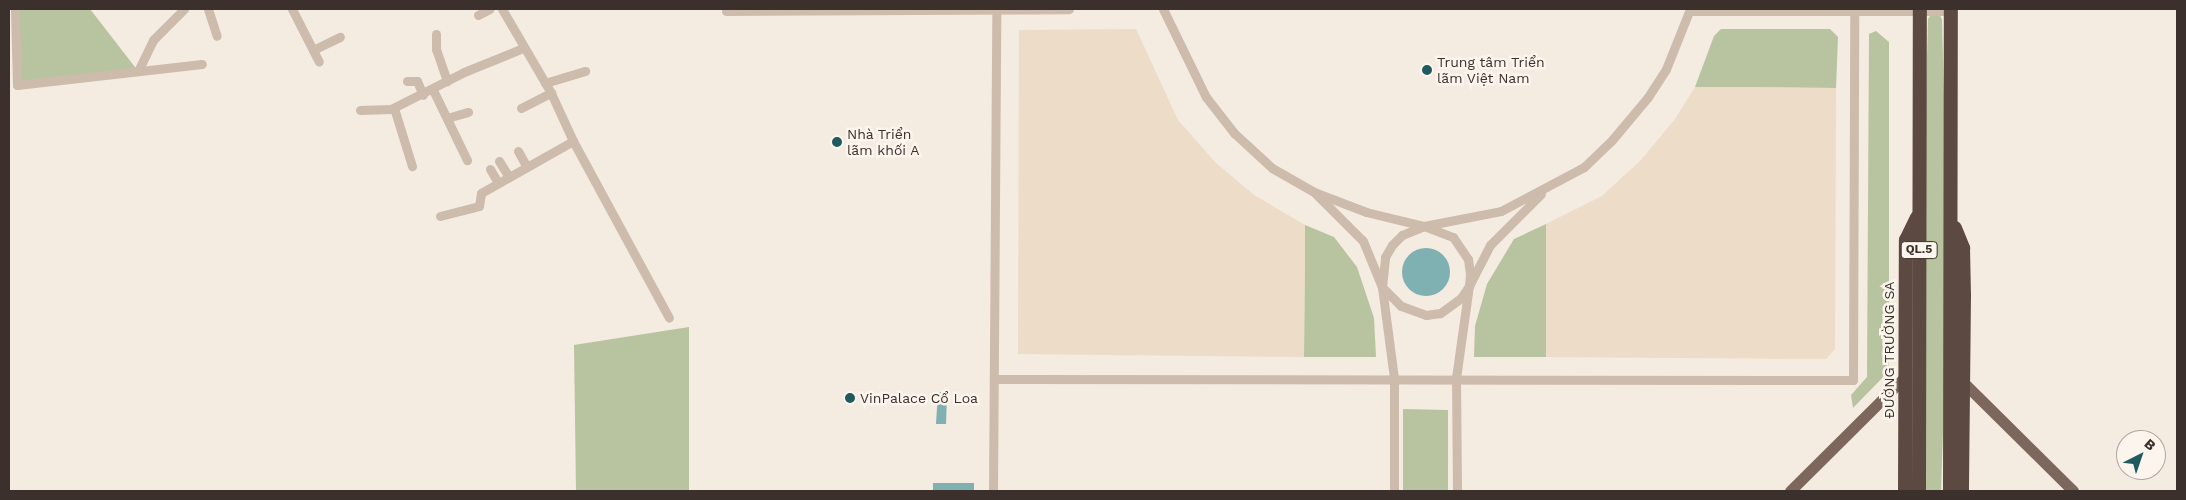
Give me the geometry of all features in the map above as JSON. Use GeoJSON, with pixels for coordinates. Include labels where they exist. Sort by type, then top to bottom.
{"type":"FeatureCollection","features":[{"type":"Feature","properties":{"kind":"highway","name":"ĐƯỜNG TRƯỜNG SA"},"geometry":{"type":"LineString","coordinates":[[1918,491],[1920,10]]}},
{"type":"Feature","properties":{"kind":"highway","name":"QL.5"},"geometry":{"type":"LineString","coordinates":[[1950,491],[1952,10]]}},
{"type":"Feature","properties":{"kind":"highway","name":"ĐƯỜNG TRƯỜNG SA"},"geometry":{"type":"LineString","coordinates":[[1905,491],[1906,240],[1919,212]]}},
{"type":"Feature","properties":{"kind":"highway","name":"QL.5"},"geometry":{"type":"LineString","coordinates":[[1952,220],[1963,248],[1962,491]]}},
{"type":"Feature","properties":{"kind":"main road"},"geometry":{"type":"LineString","coordinates":[[1790,491],[1906,376]]}},
{"type":"Feature","properties":{"kind":"main road"},"geometry":{"type":"LineString","coordinates":[[1963,382],[2073,491]]}},
{"type":"Feature","properties":{"kind":"street"},"geometry":{"type":"LineString","coordinates":[[15,9],[17,85],[202,64]]}},
{"type":"Feature","properties":{"kind":"street"},"geometry":{"type":"LineString","coordinates":[[138,71],[153,40],[184,9]]}},
{"type":"Feature","properties":{"kind":"street"},"geometry":{"type":"LineString","coordinates":[[208,9],[217,36]]}},
{"type":"Feature","properties":{"kind":"street"},"geometry":{"type":"LineString","coordinates":[[292,9],[319,62]]}},
{"type":"Feature","properties":{"kind":"street"},"geometry":{"type":"LineString","coordinates":[[478,15],[490,9]]}},
{"type":"Feature","properties":{"kind":"street"},"geometry":{"type":"LineString","coordinates":[[502,9],[523,48],[551,93],[573,141],[669,318]]}},
{"type":"Feature","properties":{"kind":"street"},"geometry":{"type":"LineString","coordinates":[[726,11],[1069,9]]}},
{"type":"Feature","properties":{"kind":"street"},"geometry":{"type":"LineString","coordinates":[[1163,9],[1206,97],[1234,133],[1272,168],[1314,192],[1366,212],[1442,230],[1463,247],[1468,259],[1469,286],[1456,378],[1457,491]]}},
{"type":"Feature","properties":{"kind":"street"},"geometry":{"type":"LineString","coordinates":[[993,491],[996,10]]}},
{"type":"Feature","properties":{"kind":"street"},"geometry":{"type":"LineString","coordinates":[[1382,287],[1386,257],[1392,245],[1402,235],[1424,226],[1501,211],[1546,189],[1584,167],[1612,140],[1648,97],[1666,69],[1690,10],[1952,10]]}},
{"type":"Feature","properties":{"kind":"street"},"geometry":{"type":"LineString","coordinates":[[994,378],[1853,380],[1854,11]]}},
{"type":"Feature","properties":{"kind":"street"},"geometry":{"type":"LineString","coordinates":[[436,34],[436,50],[447,81]]}},
{"type":"Feature","properties":{"kind":"street"},"geometry":{"type":"LineString","coordinates":[[313,50],[340,37]]}},
{"type":"Feature","properties":{"kind":"street"},"geometry":{"type":"LineString","coordinates":[[360,110],[394,108],[433,90],[447,81],[523,48]]}},
{"type":"Feature","properties":{"kind":"street"},"geometry":{"type":"LineString","coordinates":[[545,83],[585,71]]}},
{"type":"Feature","properties":{"kind":"street"},"geometry":{"type":"LineString","coordinates":[[407,81],[417,81],[423,95]]}},
{"type":"Feature","properties":{"kind":"street"},"geometry":{"type":"LineString","coordinates":[[433,90],[467,160]]}},
{"type":"Feature","properties":{"kind":"street"},"geometry":{"type":"LineString","coordinates":[[521,108],[551,93]]}},
{"type":"Feature","properties":{"kind":"street"},"geometry":{"type":"LineString","coordinates":[[394,108],[399,133],[412,166]]}},
{"type":"Feature","properties":{"kind":"street"},"geometry":{"type":"LineString","coordinates":[[447,118],[468,112]]}},
{"type":"Feature","properties":{"kind":"street"},"geometry":{"type":"LineString","coordinates":[[440,216],[479,206],[479,194],[573,141]]}},
{"type":"Feature","properties":{"kind":"street"},"geometry":{"type":"LineString","coordinates":[[518,152],[527,167]]}},
{"type":"Feature","properties":{"kind":"street"},"geometry":{"type":"LineString","coordinates":[[499,161],[509,177]]}},
{"type":"Feature","properties":{"kind":"street"},"geometry":{"type":"LineString","coordinates":[[490,170],[498,183]]}},
{"type":"Feature","properties":{"kind":"street"},"geometry":{"type":"LineString","coordinates":[[1382,287],[1401,306],[1426,315],[1452,307],[1469,286],[1490,245],[1546,189]]}},
{"type":"Feature","properties":{"kind":"street"},"geometry":{"type":"LineString","coordinates":[[1314,192],[1363,241],[1382,287],[1394,378],[1394,491]]}},
{"type":"Feature","properties":{"kind":"green space"},"geometry":{"type":"Polygon","coordinates":[[[15,9],[90,9],[138,71],[17,85],[15,9]]]}},
{"type":"Feature","properties":{"kind":"green space"},"geometry":{"type":"Polygon","coordinates":[[[1932,13],[1940,15],[1942,20],[1944,99],[1944,403],[1941,491],[1926,491],[1926,97],[1928,19],[1932,13]]]}},
{"type":"Feature","properties":{"kind":"green space"},"geometry":{"type":"Polygon","coordinates":[[[1721,29],[1830,29],[1838,37],[1836,88],[1695,87],[1714,36],[1721,29]]]}},
{"type":"Feature","properties":{"kind":"green space"},"geometry":{"type":"Polygon","coordinates":[[[1876,31],[1889,42],[1889,371],[1853,408],[1851,395],[1867,377],[1869,34],[1876,31]]]}},
{"type":"Feature","properties":{"kind":"green space"},"geometry":{"type":"Polygon","coordinates":[[[1546,224],[1546,357],[1474,357],[1475,326],[1487,284],[1514,239],[1546,224]]]}},
{"type":"Feature","properties":{"kind":"green space"},"geometry":{"type":"Polygon","coordinates":[[[1305,225],[1334,237],[1357,267],[1374,318],[1376,357],[1304,357],[1305,225]]]}},
{"type":"Feature","properties":{"kind":"green space"},"geometry":{"type":"Polygon","coordinates":[[[689,327],[689,491],[576,491],[574,345],[689,327]]]}},
{"type":"Feature","properties":{"kind":"green space"},"geometry":{"type":"Polygon","coordinates":[[[1403,409],[1448,410],[1448,491],[1403,491],[1403,409]]]}},
{"type":"Feature","properties":{"kind":"shaded area"},"geometry":{"type":"Polygon","coordinates":[[[1136,29],[1178,120],[1216,163],[1254,195],[1305,225],[1304,357],[1018,354],[1019,30],[1136,29]]]}},
{"type":"Feature","properties":{"kind":"shaded area"},"geometry":{"type":"Polygon","coordinates":[[[1695,87],[1836,88],[1835,349],[1826,359],[1546,357],[1546,224],[1602,196],[1641,160],[1675,119],[1695,87]]]}},
{"type":"Feature","properties":{"kind":"water"},"geometry":{"type":"Polygon","coordinates":[[[1421,248],[1431,248],[1443,255],[1450,267],[1450,277],[1443,289],[1431,296],[1421,296],[1413,292],[1406,285],[1402,277],[1402,267],[1406,259],[1413,252],[1421,248]]]}},
{"type":"Feature","properties":{"kind":"water"},"geometry":{"type":"Polygon","coordinates":[[[938,392],[947,392],[946,424],[936,424],[938,392]]]}},
{"type":"Feature","properties":{"kind":"water"},"geometry":{"type":"Polygon","coordinates":[[[933,483],[974,483],[974,491],[933,491],[933,483]]]}},
{"type":"Feature","properties":{"kind":"place","name":"Trung tâm Triển lãm Việt Nam"},"geometry":{"type":"Point","coordinates":[1427,70]}},
{"type":"Feature","properties":{"kind":"place","name":"Nhà Triển lãm khối A"},"geometry":{"type":"Point","coordinates":[837,142]}},
{"type":"Feature","properties":{"kind":"place","name":"VinPalace Cổ Loa"},"geometry":{"type":"Point","coordinates":[850,398]}}]}
